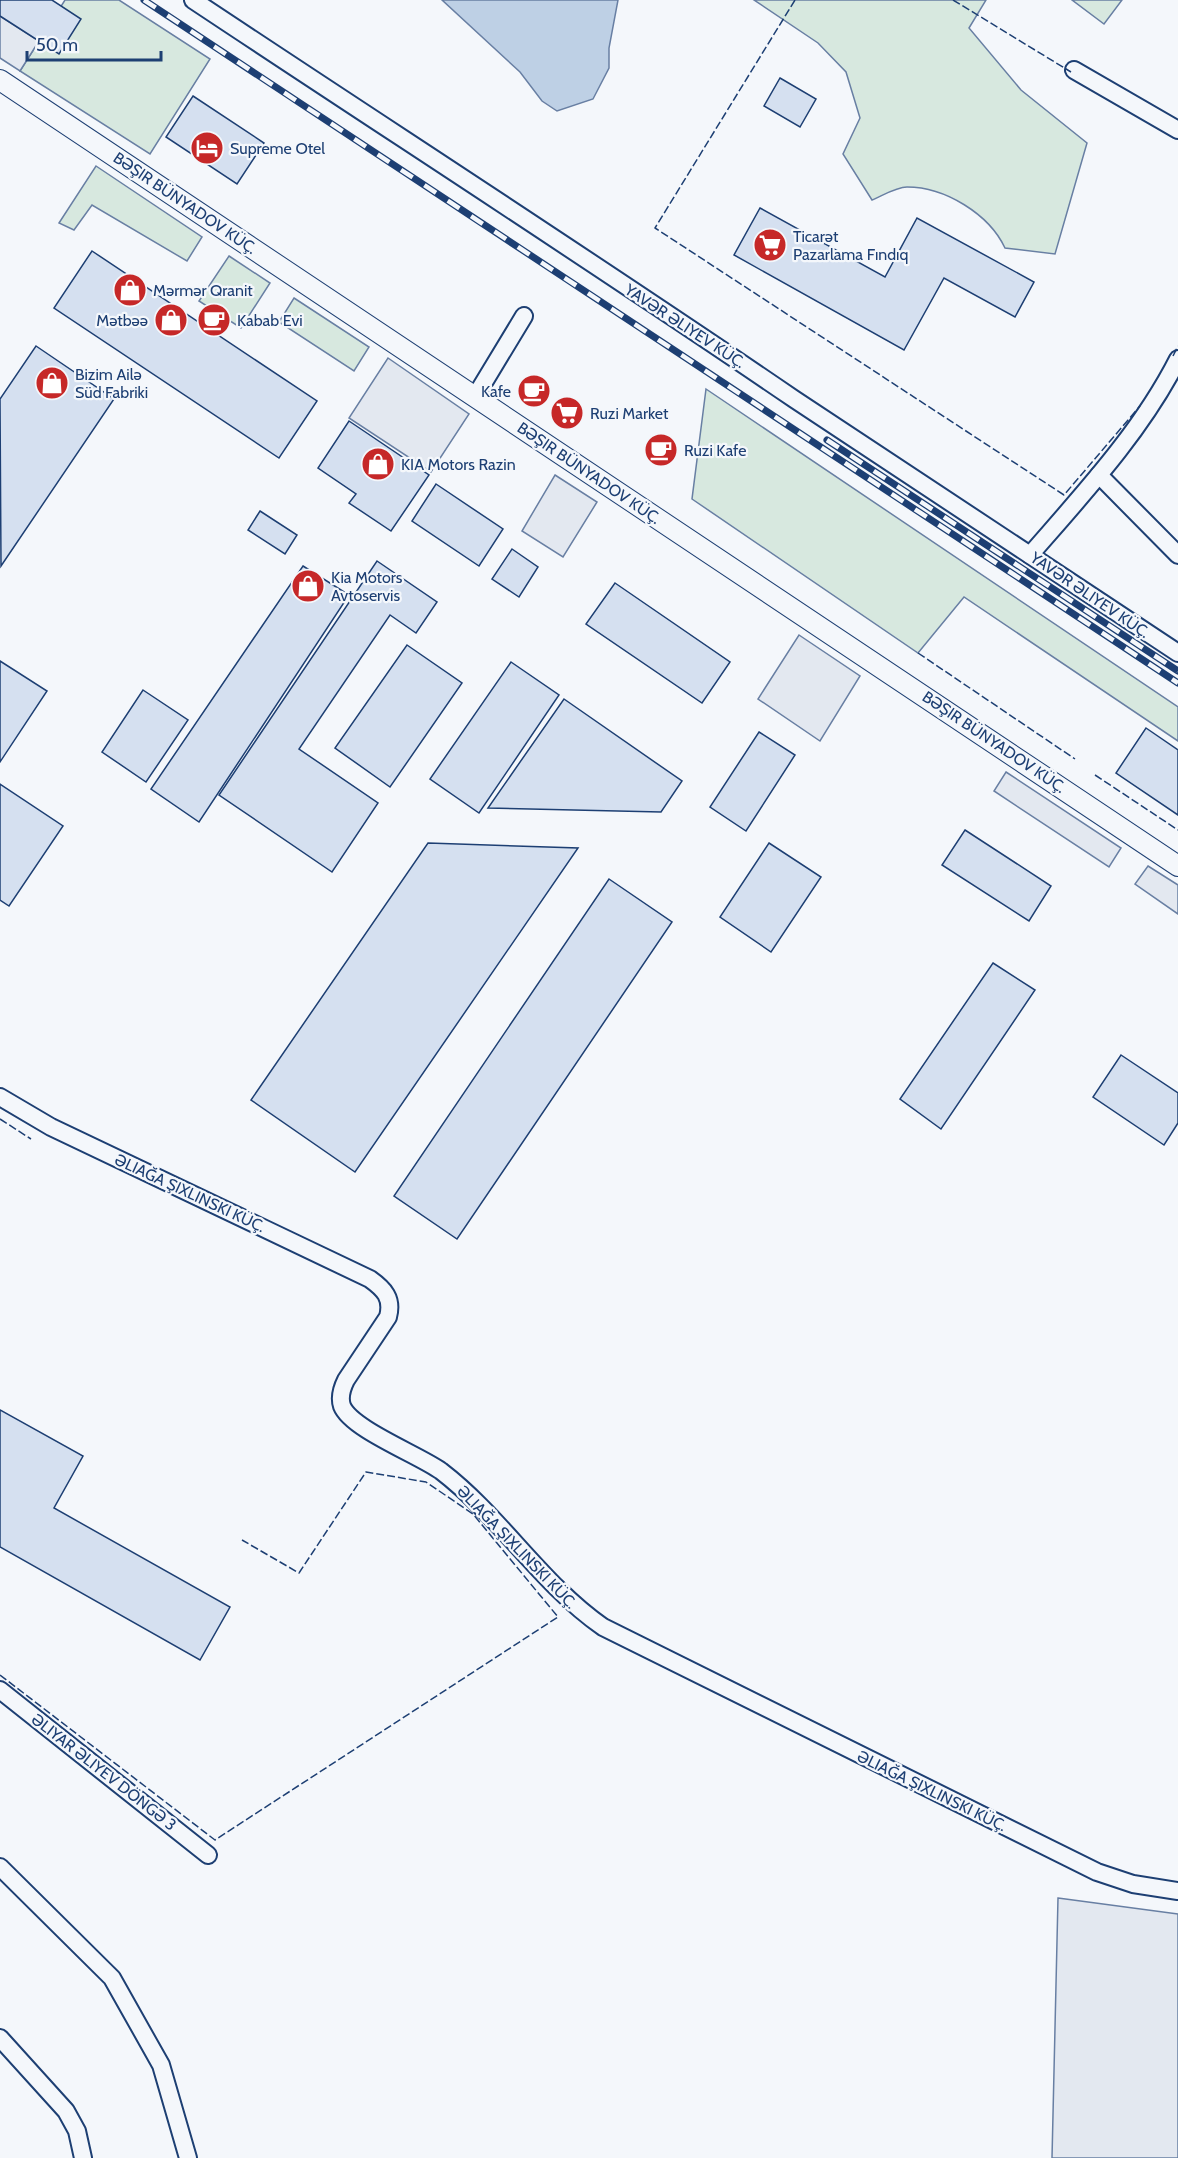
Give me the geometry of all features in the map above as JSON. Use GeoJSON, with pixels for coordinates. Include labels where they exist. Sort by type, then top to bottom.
{"type":"FeatureCollection","features":[{"type":"Feature","properties":{"kind":"street","name":"YAVƏR ƏLIYEV KÜÇ."},"geometry":{"type":"LineString","coordinates":[[193,0],[612,279],[739,359],[1178,653]]}},
{"type":"Feature","properties":{"kind":"street"},"geometry":{"type":"LineString","coordinates":[[1074,70],[1178,130]]}},
{"type":"Feature","properties":{"kind":"street","name":"BƏŞIR BÜNYADOV KÜÇ."},"geometry":{"type":"LineString","coordinates":[[0,80],[1178,866]]}},
{"type":"Feature","properties":{"kind":"street"},"geometry":{"type":"LineString","coordinates":[[475,397],[524,316]]}},
{"type":"Feature","properties":{"kind":"street"},"geometry":{"type":"LineString","coordinates":[[1030,555],[1099,475],[1167,380],[1178,359]]}},
{"type":"Feature","properties":{"kind":"street"},"geometry":{"type":"LineString","coordinates":[[1099,475],[1178,555]]}},
{"type":"Feature","properties":{"kind":"street"},"geometry":{"type":"LineString","coordinates":[[0,1097],[51,1127],[380,1286],[387,1294],[390,1308],[388,1317],[346,1380],[341,1390],[342,1407],[355,1421],[418,1456],[461,1487],[487,1512],[560,1593],[603,1627],[1088,1868],[1133,1884],[1178,1890]]}},
{"type":"Feature","properties":{"kind":"street","name":"ƏLIYAR ƏLIYEV DÖNGƏ 3"},"geometry":{"type":"LineString","coordinates":[[0,1690],[208,1855]]}},
{"type":"Feature","properties":{"kind":"street"},"geometry":{"type":"LineString","coordinates":[[0,1867],[112,1978],[160,2065],[188,2158]]}},
{"type":"Feature","properties":{"kind":"street"},"geometry":{"type":"LineString","coordinates":[[0,2038],[66,2111],[77,2131],[83,2158]]}},
{"type":"Feature","properties":{"kind":"shaded area"},"geometry":{"type":"Polygon","coordinates":[[[65,0],[119,0],[210,59],[150,154],[20,71],[65,0]]]}},
{"type":"Feature","properties":{"kind":"shaded area"},"geometry":{"type":"Polygon","coordinates":[[[754,0],[986,0],[969,28],[1021,90],[1087,143],[1055,254],[1005,248],[998,236],[977,214],[950,197],[936,192],[903,187],[872,200],[843,154],[860,118],[846,72],[818,43],[754,0]]]}},
{"type":"Feature","properties":{"kind":"shaded area"},"geometry":{"type":"Polygon","coordinates":[[[1072,0],[1122,0],[1104,24],[1072,0]]]}},
{"type":"Feature","properties":{"kind":"shaded area"},"geometry":{"type":"Polygon","coordinates":[[[0,16],[39,41],[20,71],[0,58],[0,16]]]}},
{"type":"Feature","properties":{"kind":"shaded area"},"geometry":{"type":"Polygon","coordinates":[[[96,166],[202,237],[187,261],[92,205],[74,230],[59,223],[96,166]]]}},
{"type":"Feature","properties":{"kind":"shaded area"},"geometry":{"type":"Polygon","coordinates":[[[229,256],[270,283],[241,328],[199,301],[229,256]]]}},
{"type":"Feature","properties":{"kind":"shaded area"},"geometry":{"type":"Polygon","coordinates":[[[294,298],[369,347],[354,371],[279,322],[294,298]]]}},
{"type":"Feature","properties":{"kind":"shaded area"},"geometry":{"type":"Polygon","coordinates":[[[388,358],[469,414],[431,472],[349,418],[388,358]]]}},
{"type":"Feature","properties":{"kind":"shaded area"},"geometry":{"type":"Polygon","coordinates":[[[706,389],[1178,707],[1178,741],[964,597],[918,653],[692,499],[706,389]]]}},
{"type":"Feature","properties":{"kind":"shaded area"},"geometry":{"type":"Polygon","coordinates":[[[555,475],[597,502],[563,557],[522,531],[555,475]]]}},
{"type":"Feature","properties":{"kind":"shaded area"},"geometry":{"type":"Polygon","coordinates":[[[799,635],[860,676],[820,741],[758,699],[799,635]]]}},
{"type":"Feature","properties":{"kind":"shaded area"},"geometry":{"type":"Polygon","coordinates":[[[1006,772],[1121,848],[1109,867],[994,791],[1006,772]]]}},
{"type":"Feature","properties":{"kind":"shaded area"},"geometry":{"type":"Polygon","coordinates":[[[1148,866],[1178,885],[1178,914],[1135,884],[1148,866]]]}},
{"type":"Feature","properties":{"kind":"shaded area"},"geometry":{"type":"Polygon","coordinates":[[[1058,1898],[1178,1914],[1178,2158],[1052,2158],[1058,1898]]]}},
{"type":"Feature","properties":{"kind":"water"},"geometry":{"type":"Polygon","coordinates":[[[442,0],[618,0],[609,48],[609,68],[593,99],[557,111],[542,101],[520,72],[442,0]]]}},
{"type":"Feature","properties":{"kind":"building"},"geometry":{"type":"Polygon","coordinates":[[[0,0],[52,0],[81,19],[59,54],[0,16],[0,0]]]}},
{"type":"Feature","properties":{"kind":"building"},"geometry":{"type":"Polygon","coordinates":[[[780,78],[816,99],[800,127],[764,106],[780,78]]]}},
{"type":"Feature","properties":{"kind":"building"},"geometry":{"type":"Polygon","coordinates":[[[193,96],[264,143],[237,184],[166,137],[193,96]]]}},
{"type":"Feature","properties":{"kind":"building"},"geometry":{"type":"Polygon","coordinates":[[[760,208],[885,277],[917,218],[1034,282],[1015,317],[944,278],[904,350],[734,255],[760,208]]]}},
{"type":"Feature","properties":{"kind":"building"},"geometry":{"type":"Polygon","coordinates":[[[92,251],[317,401],[279,458],[54,308],[92,251]]]}},
{"type":"Feature","properties":{"kind":"building"},"geometry":{"type":"Polygon","coordinates":[[[36,346],[114,399],[1,566],[0,399],[36,346]]]}},
{"type":"Feature","properties":{"kind":"building"},"geometry":{"type":"Polygon","coordinates":[[[349,421],[429,475],[391,531],[349,503],[356,494],[318,468],[349,421]]]}},
{"type":"Feature","properties":{"kind":"building"},"geometry":{"type":"Polygon","coordinates":[[[436,484],[503,529],[479,566],[412,521],[436,484]]]}},
{"type":"Feature","properties":{"kind":"building"},"geometry":{"type":"Polygon","coordinates":[[[260,511],[297,535],[285,554],[248,530],[260,511]]]}},
{"type":"Feature","properties":{"kind":"building"},"geometry":{"type":"Polygon","coordinates":[[[512,549],[538,567],[519,597],[492,579],[512,549]]]}},
{"type":"Feature","properties":{"kind":"building"},"geometry":{"type":"Polygon","coordinates":[[[377,561],[437,602],[416,633],[390,615],[299,749],[378,803],[332,872],[219,795],[377,561]]]}},
{"type":"Feature","properties":{"kind":"building"},"geometry":{"type":"Polygon","coordinates":[[[303,566],[349,595],[199,822],[151,789],[303,566]]]}},
{"type":"Feature","properties":{"kind":"building"},"geometry":{"type":"Polygon","coordinates":[[[615,583],[730,662],[702,703],[586,624],[615,583]]]}},
{"type":"Feature","properties":{"kind":"building"},"geometry":{"type":"Polygon","coordinates":[[[407,645],[462,683],[390,787],[335,748],[407,645]]]}},
{"type":"Feature","properties":{"kind":"building"},"geometry":{"type":"Polygon","coordinates":[[[0,661],[47,691],[0,762],[0,661]]]}},
{"type":"Feature","properties":{"kind":"building"},"geometry":{"type":"Polygon","coordinates":[[[511,662],[559,695],[479,813],[430,779],[511,662]]]}},
{"type":"Feature","properties":{"kind":"building"},"geometry":{"type":"Polygon","coordinates":[[[143,690],[188,720],[146,782],[102,752],[143,690]]]}},
{"type":"Feature","properties":{"kind":"building"},"geometry":{"type":"Polygon","coordinates":[[[564,699],[682,781],[661,812],[488,808],[564,699]]]}},
{"type":"Feature","properties":{"kind":"building"},"geometry":{"type":"Polygon","coordinates":[[[1146,728],[1178,750],[1178,815],[1116,773],[1146,728]]]}},
{"type":"Feature","properties":{"kind":"building"},"geometry":{"type":"Polygon","coordinates":[[[759,732],[795,755],[746,831],[710,807],[759,732]]]}},
{"type":"Feature","properties":{"kind":"building"},"geometry":{"type":"Polygon","coordinates":[[[0,784],[63,826],[9,906],[0,900],[0,784]]]}},
{"type":"Feature","properties":{"kind":"building"},"geometry":{"type":"Polygon","coordinates":[[[965,830],[1051,886],[1029,921],[942,865],[965,830]]]}},
{"type":"Feature","properties":{"kind":"building"},"geometry":{"type":"Polygon","coordinates":[[[428,843],[578,848],[355,1172],[251,1100],[428,843]]]}},
{"type":"Feature","properties":{"kind":"building"},"geometry":{"type":"Polygon","coordinates":[[[769,843],[821,877],[771,952],[720,917],[769,843]]]}},
{"type":"Feature","properties":{"kind":"building"},"geometry":{"type":"Polygon","coordinates":[[[609,879],[672,922],[457,1239],[394,1196],[609,879]]]}},
{"type":"Feature","properties":{"kind":"building"},"geometry":{"type":"Polygon","coordinates":[[[993,963],[1035,990],[941,1129],[900,1099],[993,963]]]}},
{"type":"Feature","properties":{"kind":"building"},"geometry":{"type":"Polygon","coordinates":[[[1121,1055],[1178,1093],[1178,1123],[1164,1145],[1093,1097],[1121,1055]]]}},
{"type":"Feature","properties":{"kind":"building"},"geometry":{"type":"Polygon","coordinates":[[[0,1410],[83,1456],[54,1508],[230,1607],[200,1660],[0,1547],[0,1410]]]}},
{"type":"Feature","properties":{"kind":"railway"},"geometry":{"type":"LineString","coordinates":[[144,0],[1178,683]]}},
{"type":"Feature","properties":{"kind":"railway"},"geometry":{"type":"LineString","coordinates":[[827,440],[1178,671]]}},
{"type":"Feature","properties":{"kind":"fence"},"geometry":{"type":"LineString","coordinates":[[795,0],[655,228],[1064,495],[1140,406]]}},
{"type":"Feature","properties":{"kind":"fence"},"geometry":{"type":"LineString","coordinates":[[953,0],[1071,72]]}},
{"type":"Feature","properties":{"kind":"fence"},"geometry":{"type":"LineString","coordinates":[[1173,356],[1178,346]]}},
{"type":"Feature","properties":{"kind":"fence"},"geometry":{"type":"LineString","coordinates":[[918,653],[1075,759]]}},
{"type":"Feature","properties":{"kind":"fence"},"geometry":{"type":"LineString","coordinates":[[1095,775],[1178,830]]}},
{"type":"Feature","properties":{"kind":"fence"},"geometry":{"type":"LineString","coordinates":[[0,1119],[31,1139]]}},
{"type":"Feature","properties":{"kind":"fence"},"geometry":{"type":"LineString","coordinates":[[0,1675],[215,1840],[558,1617],[473,1514],[426,1482],[366,1472],[299,1573],[242,1540]]}},
{"type":"Feature","properties":{"kind":"place","name":"Supreme Otel"},"geometry":{"type":"Point","coordinates":[207,148]}},
{"type":"Feature","properties":{"kind":"place","name":"Ticarət Pazarlama Fındıq"},"geometry":{"type":"Point","coordinates":[770,245]}},
{"type":"Feature","properties":{"kind":"place","name":"Mərmər Qranit"},"geometry":{"type":"Point","coordinates":[130,290]}},
{"type":"Feature","properties":{"kind":"place","name":"Mətbəə"},"geometry":{"type":"Point","coordinates":[171,320]}},
{"type":"Feature","properties":{"kind":"place","name":"Kabab Evi"},"geometry":{"type":"Point","coordinates":[214,320]}},
{"type":"Feature","properties":{"kind":"place","name":"Bizim Ailə Süd Fabriki"},"geometry":{"type":"Point","coordinates":[52,383]}},
{"type":"Feature","properties":{"kind":"place","name":"Kafe"},"geometry":{"type":"Point","coordinates":[534,391]}},
{"type":"Feature","properties":{"kind":"place","name":"Ruzi Market"},"geometry":{"type":"Point","coordinates":[567,413]}},
{"type":"Feature","properties":{"kind":"place","name":"Ruzi Kafe"},"geometry":{"type":"Point","coordinates":[661,450]}},
{"type":"Feature","properties":{"kind":"place","name":"KIA Motors Razin"},"geometry":{"type":"Point","coordinates":[378,464]}},
{"type":"Feature","properties":{"kind":"place","name":"Kia Motors Avtoservis"},"geometry":{"type":"Point","coordinates":[308,586]}}]}
